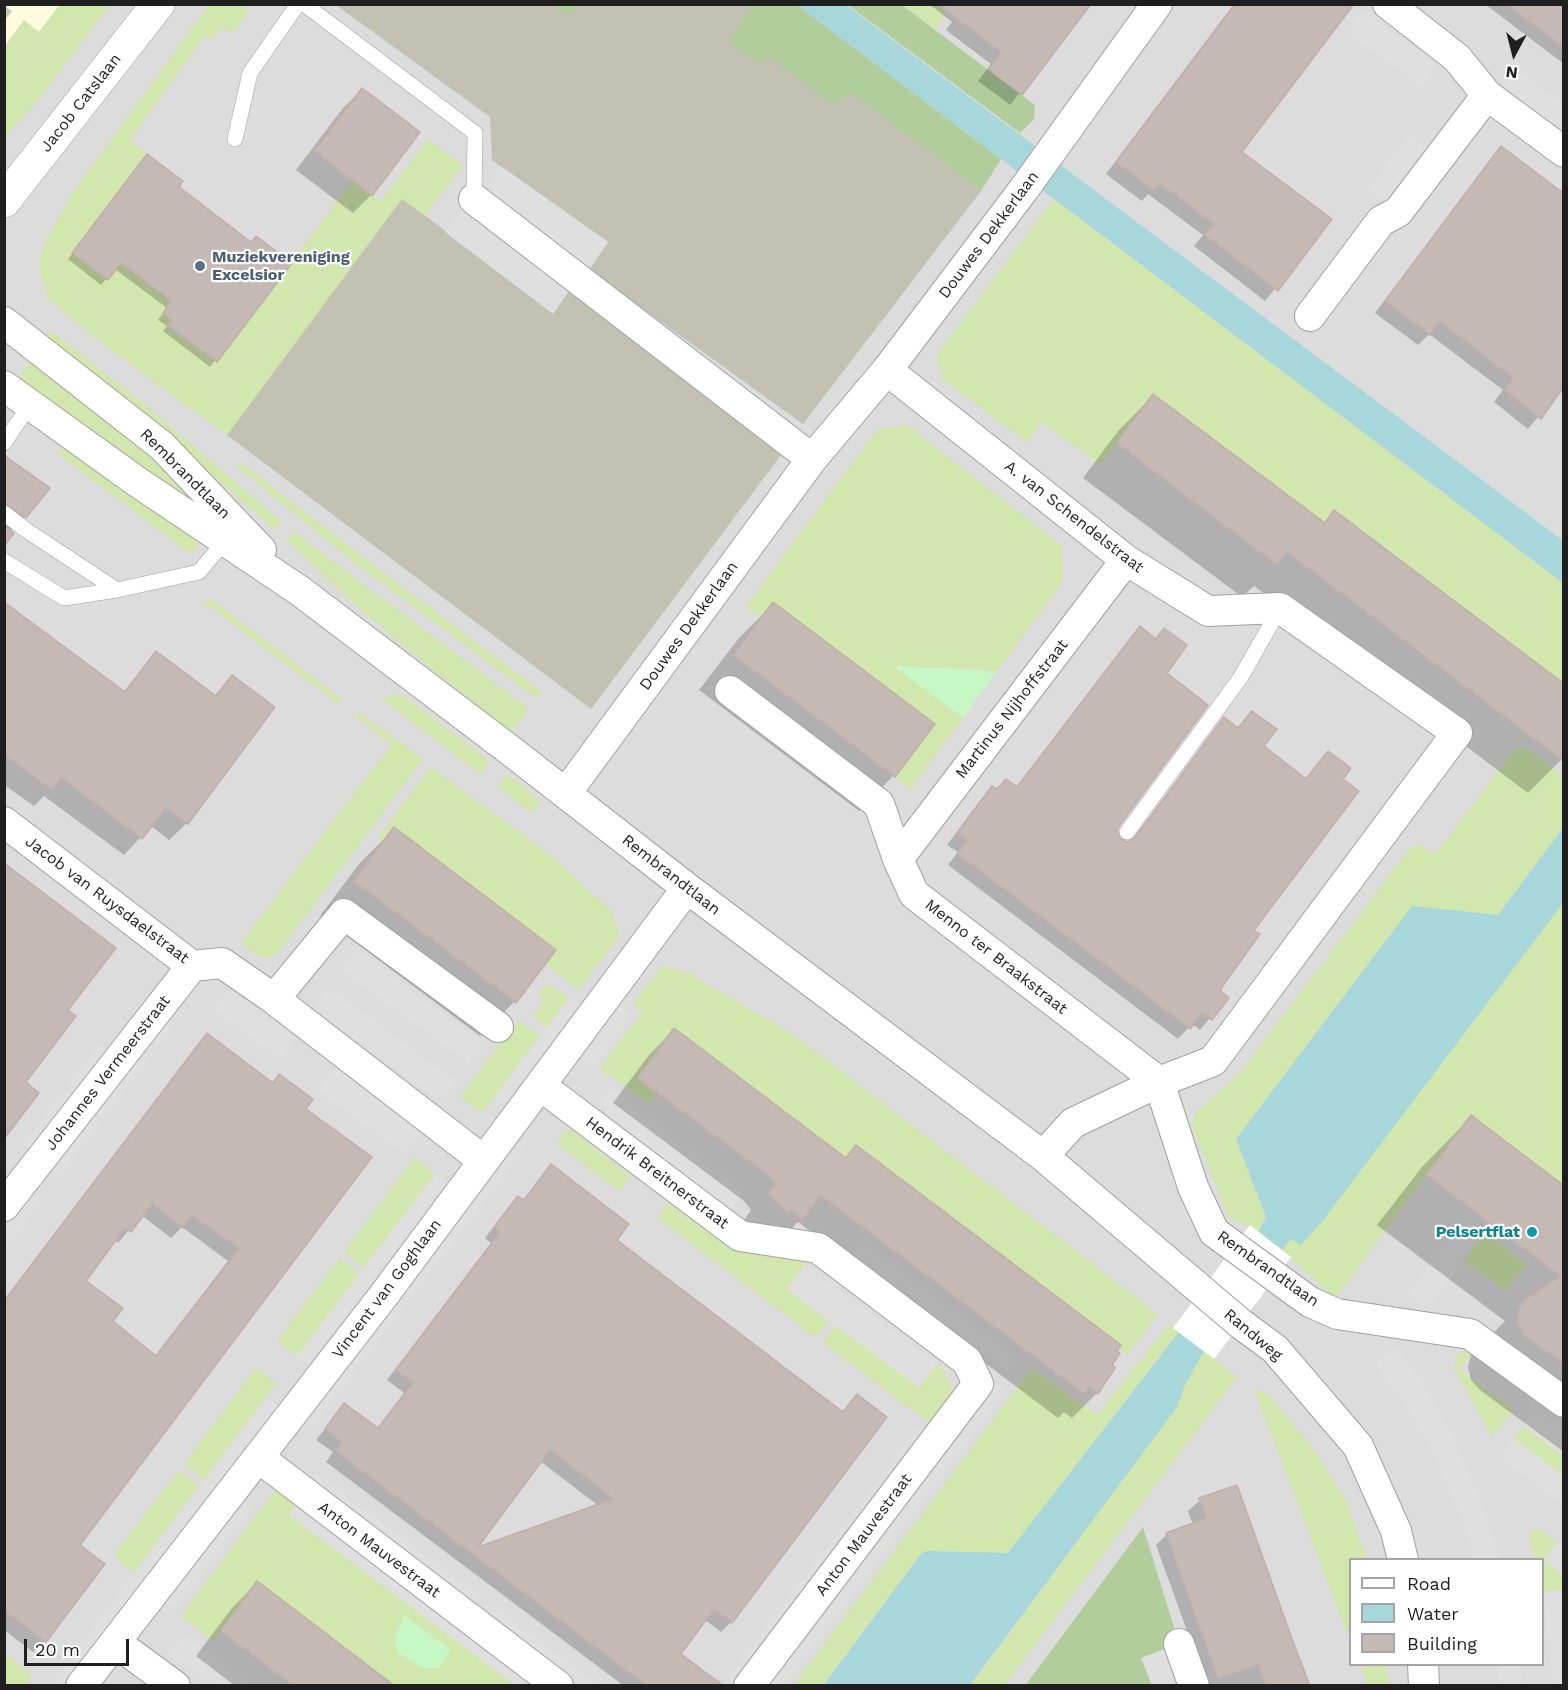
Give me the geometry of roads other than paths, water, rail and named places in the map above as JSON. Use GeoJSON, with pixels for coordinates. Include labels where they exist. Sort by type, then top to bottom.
{"type":"FeatureCollection","features":[{"type":"Feature","properties":{"kind":"street","name":"Jacob Catslaan"},"geometry":{"type":"LineString","coordinates":[[4,201],[158,4]]}},
{"type":"Feature","properties":{"kind":"street","name":"Douwes Dekkerlaan"},"geometry":{"type":"LineString","coordinates":[[566,793],[812,459],[887,370],[1024,189],[1156,4]]}},
{"type":"Feature","properties":{"kind":"street"},"geometry":{"type":"LineString","coordinates":[[1388,4],[1457,58],[1487,95],[1563,152]]}},
{"type":"Feature","properties":{"kind":"street"},"geometry":{"type":"LineString","coordinates":[[1310,316],[1381,221],[1398,212],[1487,95]]}},
{"type":"Feature","properties":{"kind":"street"},"geometry":{"type":"LineString","coordinates":[[474,199],[812,459]]}},
{"type":"Feature","properties":{"kind":"street","name":"Rembrandtlaan"},"geometry":{"type":"LineString","coordinates":[[4,322],[162,446],[300,591]]}},
{"type":"Feature","properties":{"kind":"street","name":"A. van Schendelstraat"},"geometry":{"type":"LineString","coordinates":[[887,370],[1126,560],[1208,611],[1280,608]]}},
{"type":"Feature","properties":{"kind":"street","name":"Rembrandtlaan"},"geometry":{"type":"LineString","coordinates":[[4,386],[29,406],[300,591],[687,888],[1043,1156]]}},
{"type":"Feature","properties":{"kind":"street","name":"Martinus Nijhoffstraat"},"geometry":{"type":"LineString","coordinates":[[898,859],[1126,560]]}},
{"type":"Feature","properties":{"kind":"street"},"geometry":{"type":"LineString","coordinates":[[1043,1156],[1073,1123],[1159,1082],[1213,1061],[1457,734],[1280,608]]}},
{"type":"Feature","properties":{"kind":"street","name":"Menno ter Braakstraat"},"geometry":{"type":"LineString","coordinates":[[730,692],[879,804],[898,859],[914,894],[1159,1082]]}},
{"type":"Feature","properties":{"kind":"street","name":"Jacob van Ruysdaelstraat"},"geometry":{"type":"LineString","coordinates":[[4,822],[192,966],[222,963],[274,999],[484,1161]]}},
{"type":"Feature","properties":{"kind":"street","name":"Vincent van Goghlaan"},"geometry":{"type":"LineString","coordinates":[[81,1686],[541,1086],[687,888]]}},
{"type":"Feature","properties":{"kind":"street"},"geometry":{"type":"LineString","coordinates":[[274,999],[344,914],[498,1027]]}},
{"type":"Feature","properties":{"kind":"street","name":"Johannes Vermeerstraat"},"geometry":{"type":"LineString","coordinates":[[4,1206],[14,1173],[192,966]]}},
{"type":"Feature","properties":{"kind":"street","name":"Rembrandtlaan"},"geometry":{"type":"LineString","coordinates":[[1159,1082],[1193,1187],[1214,1232],[1310,1302],[1336,1314],[1470,1334],[1563,1402]]}},
{"type":"Feature","properties":{"kind":"street","name":"Hendrik Breitnerstraat"},"geometry":{"type":"LineString","coordinates":[[541,1086],[741,1236],[818,1248],[967,1361],[978,1384]]}},
{"type":"Feature","properties":{"kind":"street","name":"Randweg"},"geometry":{"type":"LineString","coordinates":[[1043,1156],[1241,1324],[1275,1349],[1358,1446],[1396,1532],[1402,1558]]}},
{"type":"Feature","properties":{"kind":"street","name":"Anton Mauvestraat"},"geometry":{"type":"LineString","coordinates":[[749,1686],[978,1384]]}},
{"type":"Feature","properties":{"kind":"street","name":"Anton Mauvestraat"},"geometry":{"type":"LineString","coordinates":[[258,1457],[558,1686]]}},
{"type":"Feature","properties":{"kind":"street"},"geometry":{"type":"LineString","coordinates":[[115,1642],[175,1686]]}},
{"type":"Feature","properties":{"kind":"street"},"geometry":{"type":"LineString","coordinates":[[1179,1644],[1194,1686]]}},
{"type":"Feature","properties":{"kind":"street"},"geometry":{"type":"LineString","coordinates":[[1423,1666],[1424,1686]]}},
{"type":"Feature","properties":{"kind":"lane"},"geometry":{"type":"LineString","coordinates":[[235,139],[250,73],[298,4]]}},
{"type":"Feature","properties":{"kind":"lane"},"geometry":{"type":"LineString","coordinates":[[304,4],[476,133],[474,199]]}},
{"type":"Feature","properties":{"kind":"lane"},"geometry":{"type":"LineString","coordinates":[[4,443],[29,406]]}},
{"type":"Feature","properties":{"kind":"lane"},"geometry":{"type":"LineString","coordinates":[[4,513],[117,590]]}},
{"type":"Feature","properties":{"kind":"lane"},"geometry":{"type":"LineString","coordinates":[[4,561],[64,598],[117,590],[199,572],[225,541]]}},
{"type":"Feature","properties":{"kind":"lane"},"geometry":{"type":"LineString","coordinates":[[1127,832],[1241,677],[1280,608]]}},
{"type":"Feature","properties":{"kind":"water"},"geometry":{"type":"Polygon","coordinates":[[[797,5],[846,5],[1529,515],[1563,541],[1563,583],[797,5]]]}},
{"type":"Feature","properties":{"kind":"water"},"geometry":{"type":"Polygon","coordinates":[[[1563,828],[1563,903],[1321,1223],[1301,1245],[1291,1239],[1282,1250],[1258,1232],[1266,1217],[1236,1139],[1412,906],[1498,915],[1563,828]]]}},
{"type":"Feature","properties":{"kind":"water"},"geometry":{"type":"Polygon","coordinates":[[[1179,1332],[1204,1351],[1185,1385],[1177,1407],[970,1685],[823,1686],[921,1554],[927,1551],[1008,1553],[1179,1332]]]}},
{"type":"Feature","properties":{"kind":"place","name":"Muziekvereniging Excelsior"},"geometry":{"type":"Point","coordinates":[200,266]}},
{"type":"Feature","properties":{"kind":"place","name":"Pelsertflat"},"geometry":{"type":"Point","coordinates":[1532,1232]}}]}
